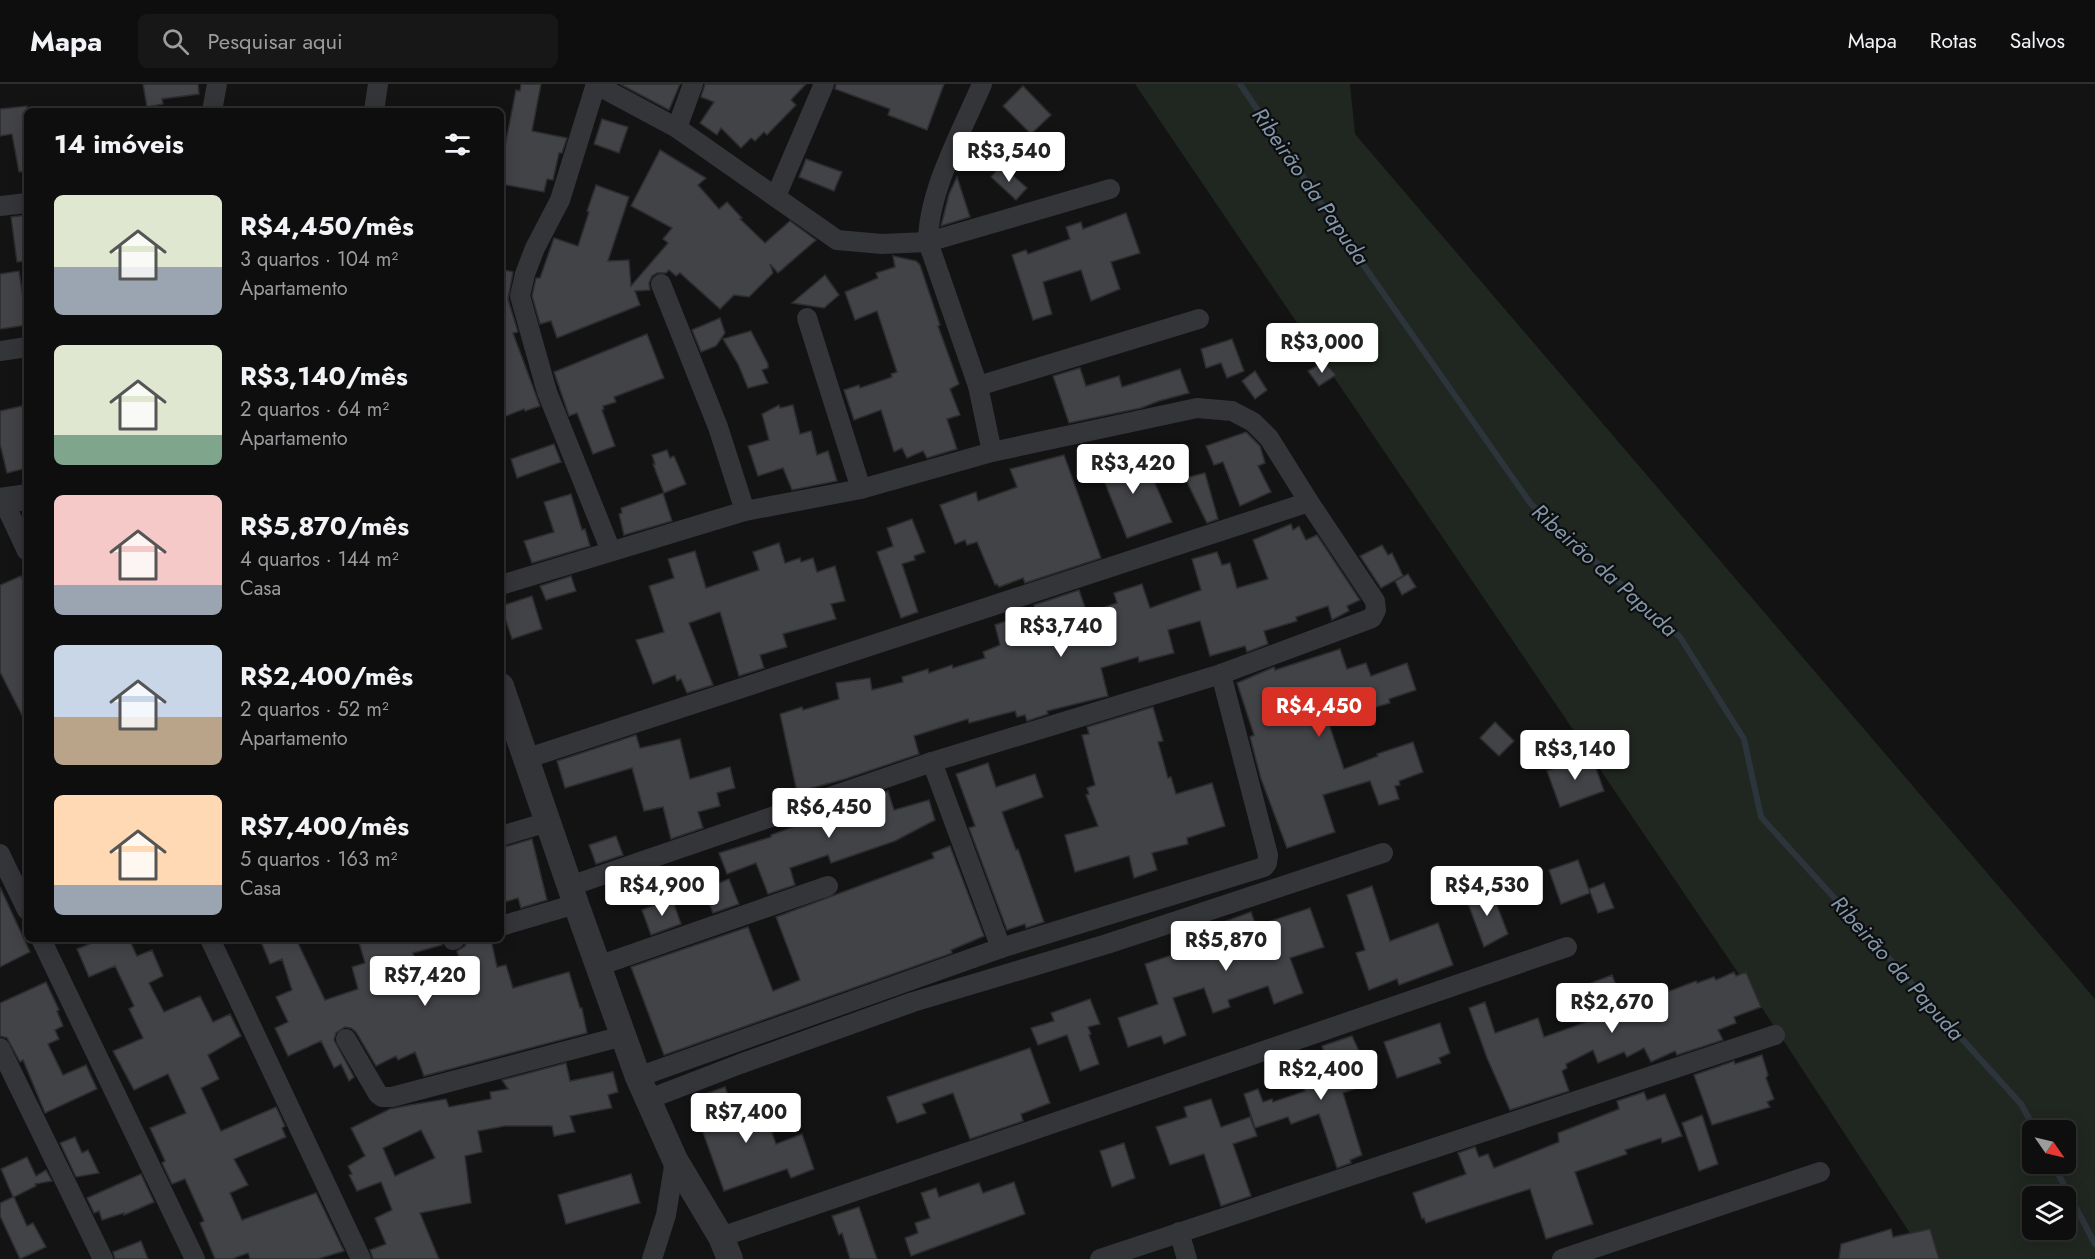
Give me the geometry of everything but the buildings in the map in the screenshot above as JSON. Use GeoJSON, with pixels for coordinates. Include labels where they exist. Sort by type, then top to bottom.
{"type":"FeatureCollection","features":[{"type":"Feature","properties":{"kind":"street"},"geometry":{"type":"LineString","coordinates":[[213,108],[217,84]]}},
{"type":"Feature","properties":{"kind":"street"},"geometry":{"type":"LineString","coordinates":[[374,108],[378,84]]}},
{"type":"Feature","properties":{"kind":"street"},"geometry":{"type":"LineString","coordinates":[[611,551],[547,392],[520,296],[535,248],[560,200],[596,84],[677,128],[837,240],[882,244],[928,242],[1110,189]]}},
{"type":"Feature","properties":{"kind":"street"},"geometry":{"type":"LineString","coordinates":[[677,128],[693,84]]}},
{"type":"Feature","properties":{"kind":"street"},"geometry":{"type":"LineString","coordinates":[[776,196],[824,84]]}},
{"type":"Feature","properties":{"kind":"street"},"geometry":{"type":"LineString","coordinates":[[982,84],[932,201],[928,242],[978,386],[992,452]]}},
{"type":"Feature","properties":{"kind":"street"},"geometry":{"type":"LineString","coordinates":[[0,206],[24,203]]}},
{"type":"Feature","properties":{"kind":"street"},"geometry":{"type":"LineString","coordinates":[[661,284],[718,426],[745,511]]}},
{"type":"Feature","properties":{"kind":"street"},"geometry":{"type":"LineString","coordinates":[[807,318],[861,489]]}},
{"type":"Feature","properties":{"kind":"street"},"geometry":{"type":"LineString","coordinates":[[978,386],[1199,319]]}},
{"type":"Feature","properties":{"kind":"street"},"geometry":{"type":"LineString","coordinates":[[0,351],[24,347]]}},
{"type":"Feature","properties":{"kind":"street"},"geometry":{"type":"LineString","coordinates":[[504,584],[745,511],[861,489],[992,452],[1197,408],[1232,411],[1253,422],[1269,438],[1309,502],[1367,585],[1375,601],[1376,610],[1372,618],[1221,674],[932,762],[573,895],[504,925]]}},
{"type":"Feature","properties":{"kind":"street"},"geometry":{"type":"LineString","coordinates":[[10,499],[24,542]]}},
{"type":"Feature","properties":{"kind":"street"},"geometry":{"type":"LineString","coordinates":[[525,759],[1309,502]]}},
{"type":"Feature","properties":{"kind":"street"},"geometry":{"type":"LineString","coordinates":[[644,1088],[1001,948],[1264,867],[1268,855],[1221,674]]}},
{"type":"Feature","properties":{"kind":"street"},"geometry":{"type":"LineString","coordinates":[[504,695],[623,1036],[675,1160],[726,1248],[1567,947]]}},
{"type":"Feature","properties":{"kind":"street"},"geometry":{"type":"LineString","coordinates":[[932,762],[1001,948]]}},
{"type":"Feature","properties":{"kind":"street"},"geometry":{"type":"LineString","coordinates":[[504,835],[548,822]]}},
{"type":"Feature","properties":{"kind":"street"},"geometry":{"type":"LineString","coordinates":[[644,1088],[740,1064],[913,1002],[1107,944],[1383,853]]}},
{"type":"Feature","properties":{"kind":"street"},"geometry":{"type":"LineString","coordinates":[[0,854],[24,904]]}},
{"type":"Feature","properties":{"kind":"street"},"geometry":{"type":"LineString","coordinates":[[598,966],[828,886]]}},
{"type":"Feature","properties":{"kind":"street"},"geometry":{"type":"LineString","coordinates":[[42,942],[195,1259]]}},
{"type":"Feature","properties":{"kind":"street"},"geometry":{"type":"LineString","coordinates":[[211,942],[361,1259]]}},
{"type":"Feature","properties":{"kind":"street"},"geometry":{"type":"LineString","coordinates":[[1100,1259],[1775,1035]]}},
{"type":"Feature","properties":{"kind":"street"},"geometry":{"type":"LineString","coordinates":[[346,1039],[378,1094],[382,1097],[392,1097],[623,1036]]}},
{"type":"Feature","properties":{"kind":"street"},"geometry":{"type":"LineString","coordinates":[[0,1048],[103,1259]]}},
{"type":"Feature","properties":{"kind":"street"},"geometry":{"type":"LineString","coordinates":[[652,1259],[666,1215],[675,1160]]}},
{"type":"Feature","properties":{"kind":"street"},"geometry":{"type":"LineString","coordinates":[[1562,1259],[1820,1172]]}},
{"type":"Feature","properties":{"kind":"street"},"geometry":{"type":"LineString","coordinates":[[1179,1232],[1187,1259]]}},
{"type":"Feature","properties":{"kind":"shaded area"},"geometry":{"type":"Polygon","coordinates":[[[1135,84],[1350,84],[1355,134],[2095,999],[2095,1259],[1927,1259],[1764,1011],[1135,84]]]}},
{"type":"Feature","properties":{"kind":"waterway","name":"Ribeirão da Papuda"},"geometry":{"type":"LineString","coordinates":[[1240,84],[1531,504],[1680,637],[1744,739],[1761,817],[2021,1104],[2030,1120]]}},
{"type":"Feature","properties":{"kind":"waterway","name":"Ribeirão da Papuda"},"geometry":{"type":"LineString","coordinates":[[2058,1174],[2095,1244]]}}]}
